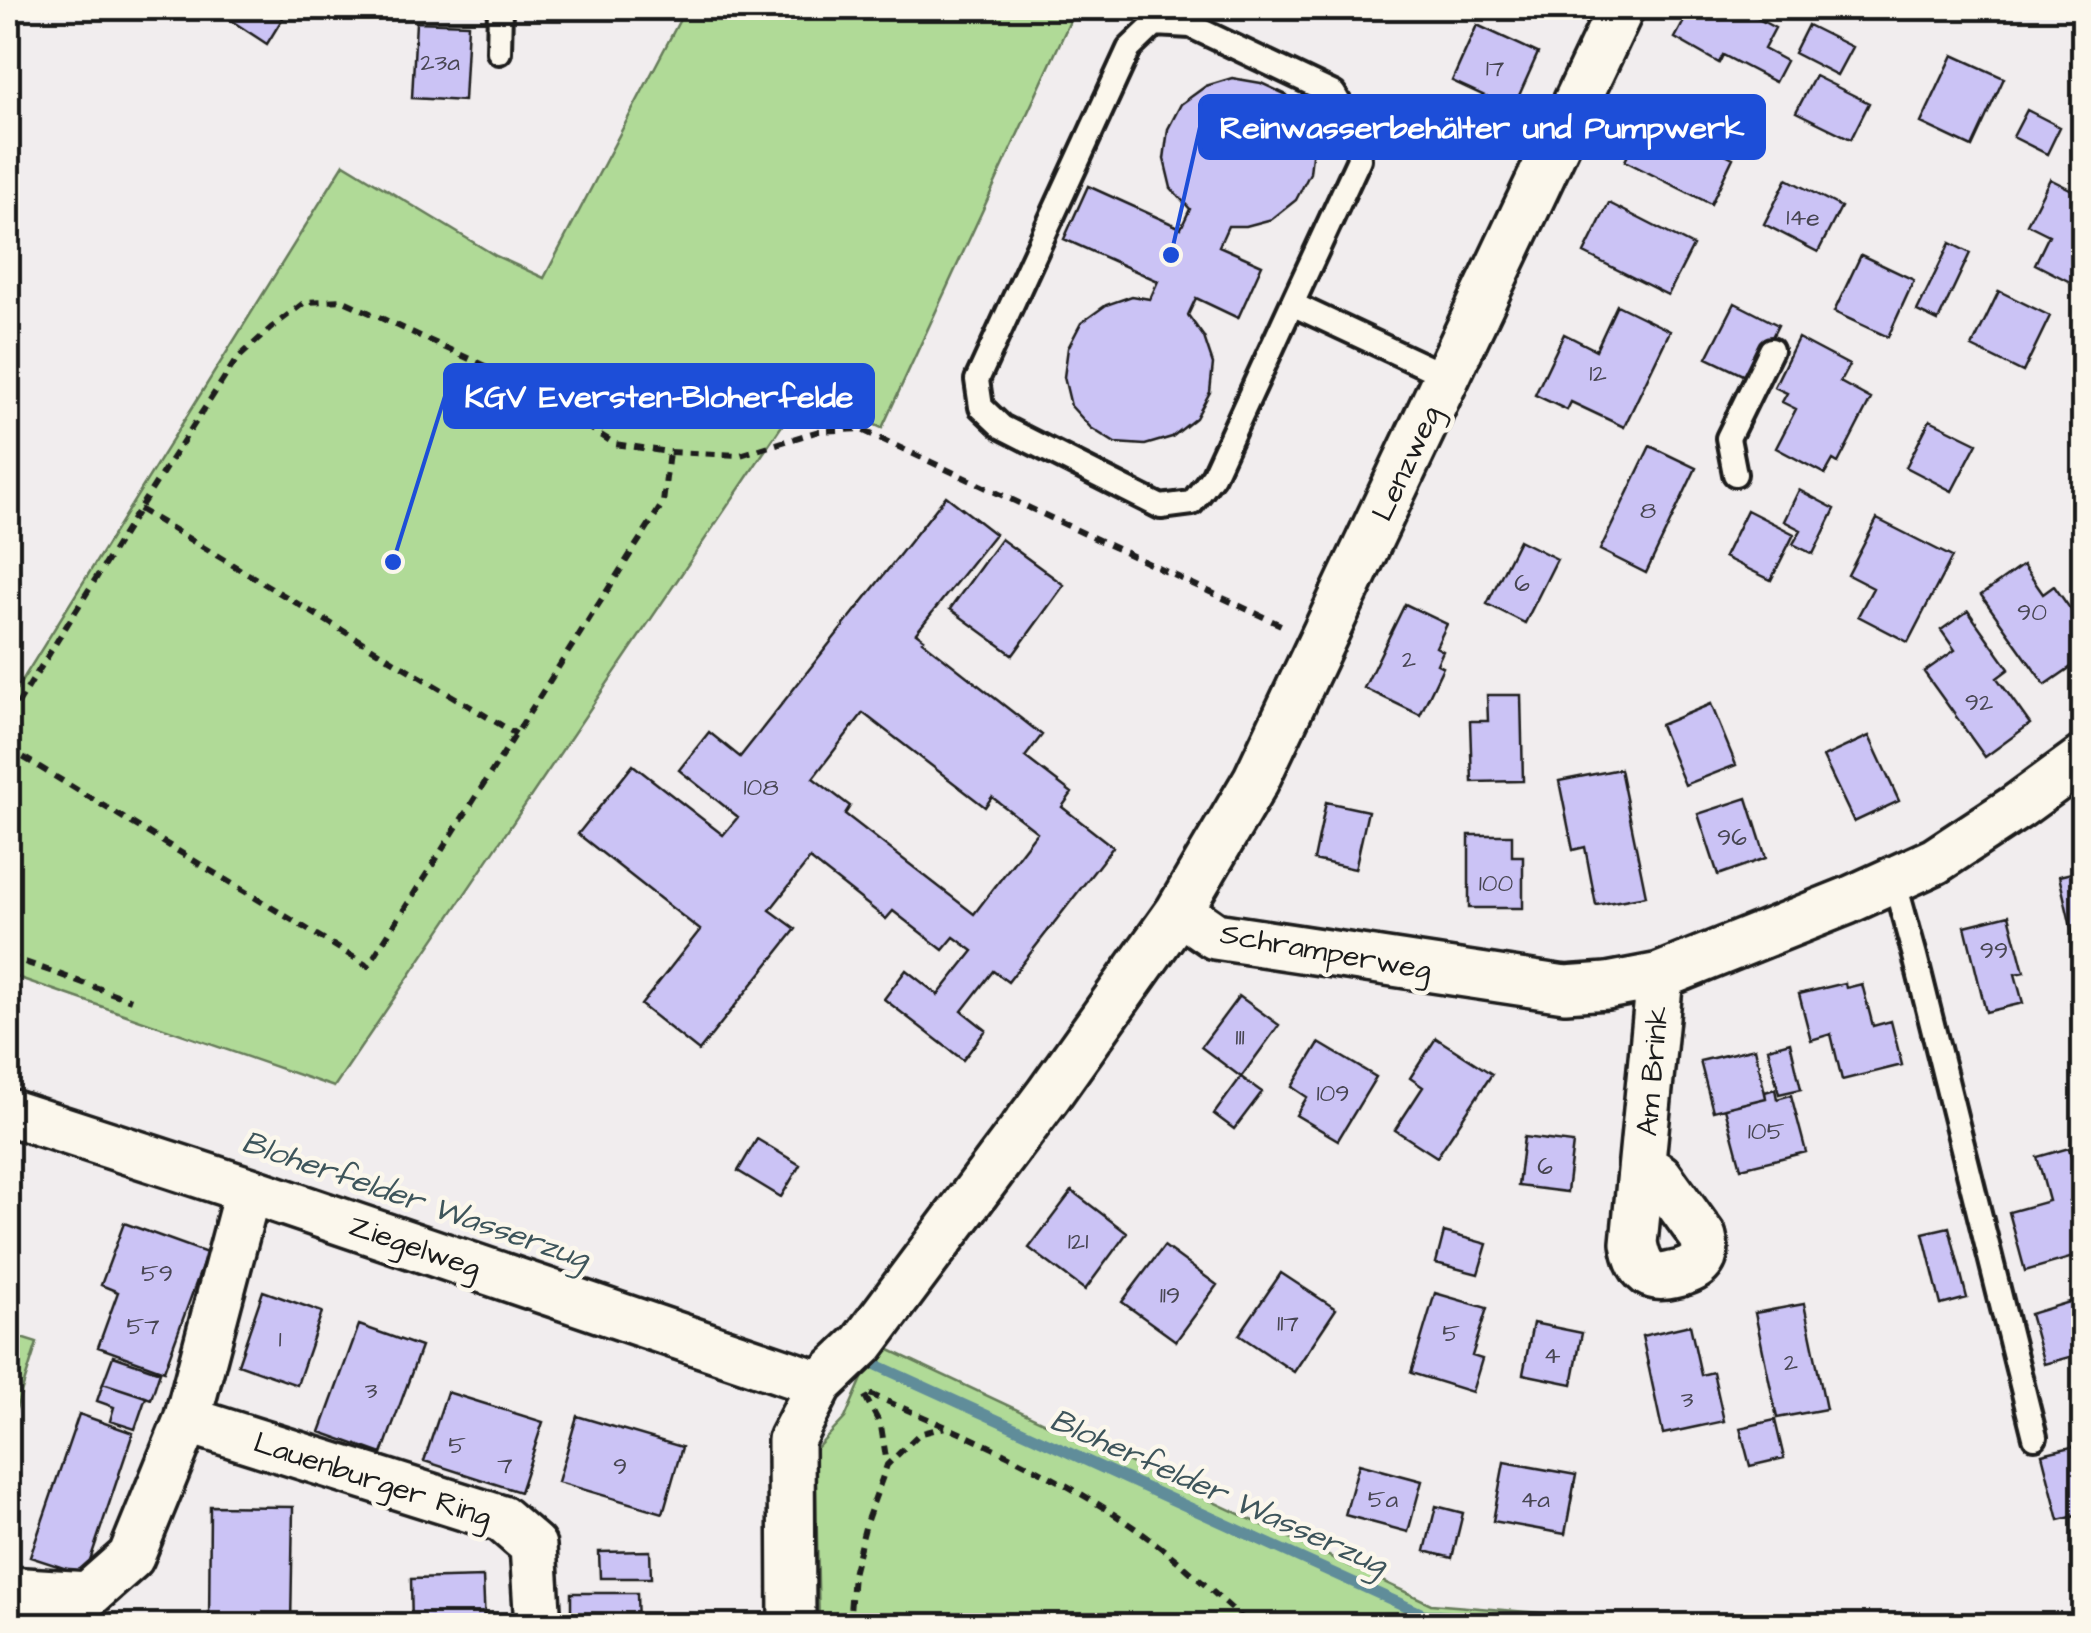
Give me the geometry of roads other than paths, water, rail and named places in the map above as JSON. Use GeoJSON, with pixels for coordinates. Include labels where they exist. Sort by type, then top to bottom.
{"type":"FeatureCollection","features":[{"type":"Feature","properties":{"kind":"street","name":"Lenzweg"},"geometry":{"type":"LineString","coordinates":[[1178,911],[1256,780],[1621,8]]}},
{"type":"Feature","properties":{"kind":"street","name":"Schramperweg"},"geometry":{"type":"LineString","coordinates":[[1178,911],[1215,936],[1565,989],[1607,986],[1660,976],[1935,861],[2084,758]]}},
{"type":"Feature","properties":{"kind":"street"},"geometry":{"type":"LineString","coordinates":[[792,1626],[791,1440],[820,1384],[863,1343],[1178,911]]}},
{"type":"Feature","properties":{"kind":"street","name":"Am Brink"},"geometry":{"type":"LineString","coordinates":[[1643,1166],[1660,976]]}},
{"type":"Feature","properties":{"kind":"street","name":"Ziegelweg"},"geometry":{"type":"LineString","coordinates":[[8,1112],[820,1384]]}},
{"type":"Feature","properties":{"kind":"street"},"geometry":{"type":"LineString","coordinates":[[8,1590],[88,1594],[131,1557],[187,1420],[248,1190]]}},
{"type":"Feature","properties":{"kind":"street","name":"Lauenburger Ring"},"geometry":{"type":"LineString","coordinates":[[187,1420],[502,1519],[533,1546],[538,1626]]}},
{"type":"Feature","properties":{"kind":"lane"},"geometry":{"type":"LineString","coordinates":[[499,52],[500,8]]}},
{"type":"Feature","properties":{"kind":"lane"},"geometry":{"type":"LineString","coordinates":[[1155,24],[1190,26],[1334,94],[1356,132],[1358,159],[1292,304],[1213,476],[1192,502],[1160,507],[1002,427],[982,407],[976,380],[1129,48],[1155,24]]}},
{"type":"Feature","properties":{"kind":"lane"},"geometry":{"type":"LineString","coordinates":[[1292,304],[1446,376]]}},
{"type":"Feature","properties":{"kind":"lane"},"geometry":{"type":"LineString","coordinates":[[1735,474],[1728,438],[1771,350]]}},
{"type":"Feature","properties":{"kind":"lane"},"geometry":{"type":"LineString","coordinates":[[1894,880],[2036,1437]]}},
{"type":"Feature","properties":{"kind":"waterway","name":"Bloherfelder Wasserzug"},"geometry":{"type":"LineString","coordinates":[[870,1362],[1423,1614],[1557,1626]]}},
{"type":"Feature","properties":{"kind":"place","name":"Reinwasserbehälter und Pumpwerk"},"geometry":{"type":"Point","coordinates":[1171,255]}},
{"type":"Feature","properties":{"kind":"place","name":"KGV Eversten-Bloherfelde"},"geometry":{"type":"Point","coordinates":[393,562]}}]}
